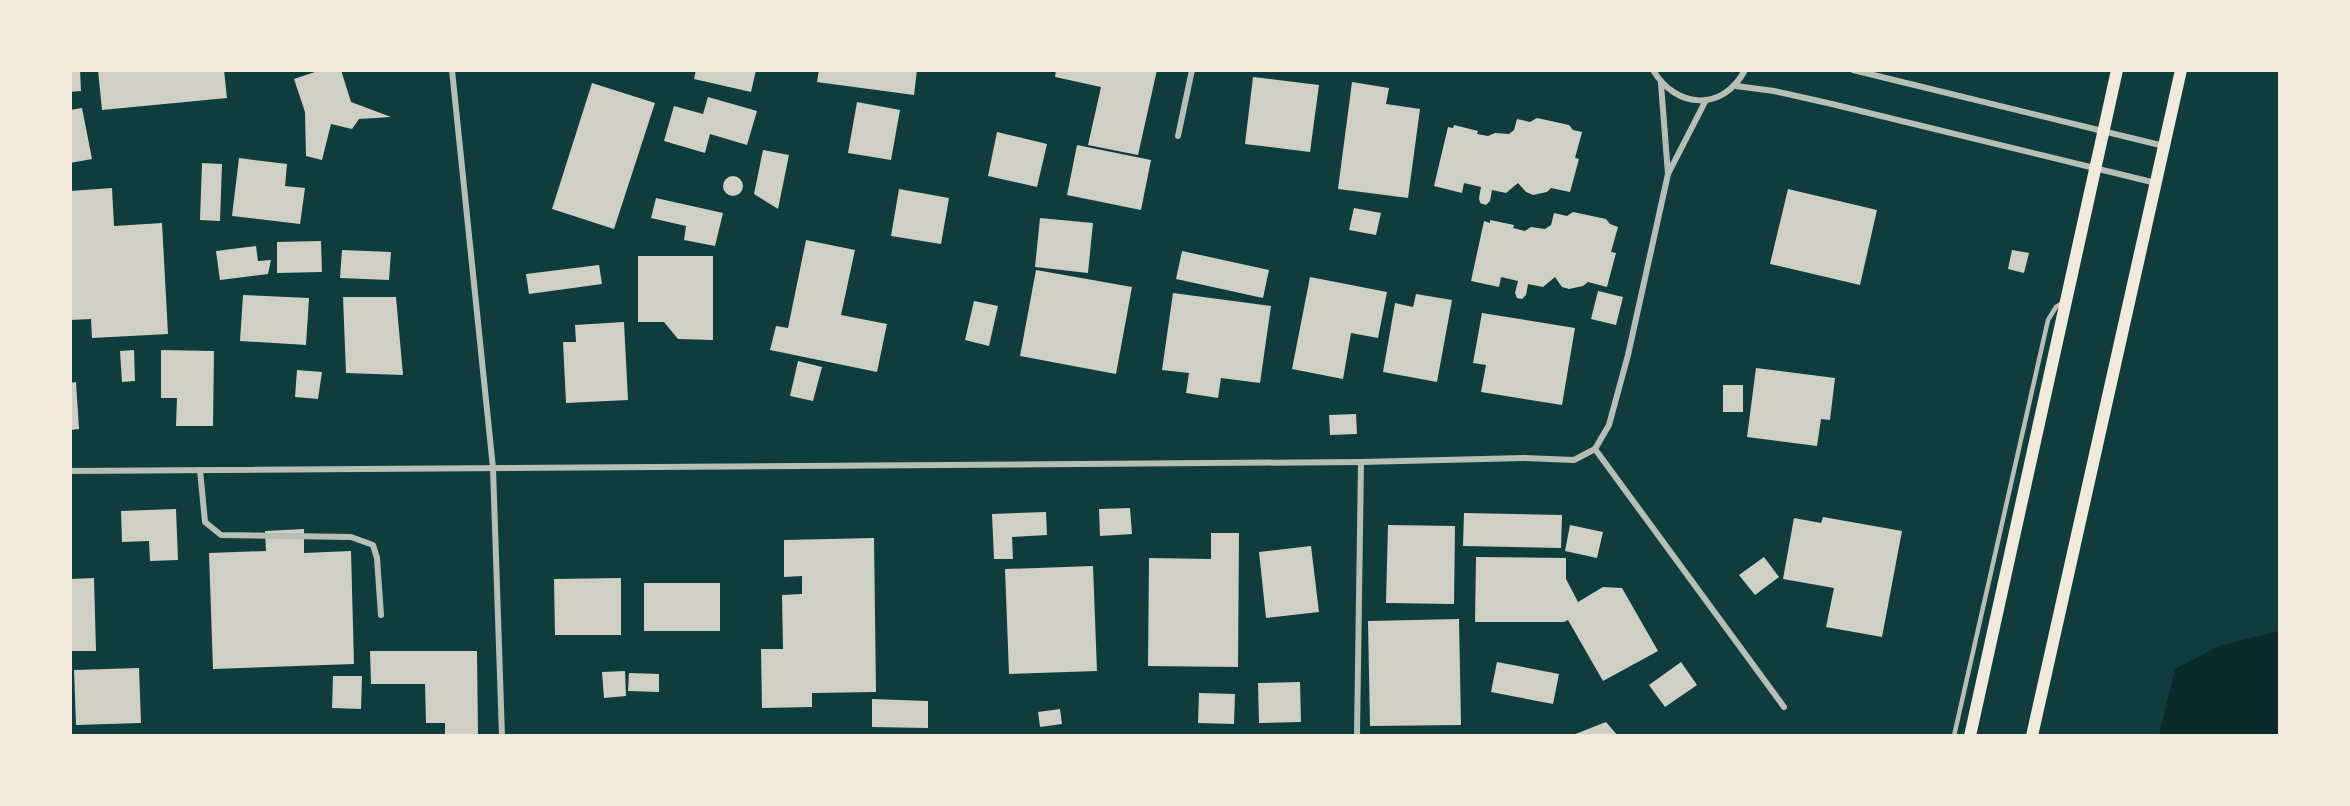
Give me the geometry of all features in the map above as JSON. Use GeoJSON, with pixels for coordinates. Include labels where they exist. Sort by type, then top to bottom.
{"type":"FeatureCollection","features":[{"type":"Feature","properties":{"kind":"main road"},"geometry":{"type":"LineString","coordinates":[[1970,735],[2117,70]]}},
{"type":"Feature","properties":{"kind":"main road"},"geometry":{"type":"LineString","coordinates":[[2032,735],[2181,70]]}},
{"type":"Feature","properties":{"kind":"street"},"geometry":{"type":"LineString","coordinates":[[452,70],[493,468],[502,735]]}},
{"type":"Feature","properties":{"kind":"street"},"geometry":{"type":"LineString","coordinates":[[1178,136],[1192,70]]}},
{"type":"Feature","properties":{"kind":"street"},"geometry":{"type":"LineString","coordinates":[[1653,70],[1661,84],[1674,94],[1689,100],[1706,100],[1722,95],[1736,86],[1745,70]]}},
{"type":"Feature","properties":{"kind":"street"},"geometry":{"type":"LineString","coordinates":[[1853,70],[2164,146]]}},
{"type":"Feature","properties":{"kind":"street"},"geometry":{"type":"LineString","coordinates":[[1661,84],[1668,174]]}},
{"type":"Feature","properties":{"kind":"street"},"geometry":{"type":"LineString","coordinates":[[1736,86],[1773,91],[1832,104],[2156,183]]}},
{"type":"Feature","properties":{"kind":"street"},"geometry":{"type":"LineString","coordinates":[[70,471],[1361,462],[1524,458],[1574,460],[1595,449],[1609,425],[1628,355],[1668,174],[1706,100]]}},
{"type":"Feature","properties":{"kind":"street"},"geometry":{"type":"LineString","coordinates":[[1595,449],[1784,707]]}},
{"type":"Feature","properties":{"kind":"street"},"geometry":{"type":"LineString","coordinates":[[1358,734],[1361,462]]}},
{"type":"Feature","properties":{"kind":"street"},"geometry":{"type":"LineString","coordinates":[[200,470],[205,522],[221,535],[351,537],[373,545],[377,558],[381,615]]}},
{"type":"Feature","properties":{"kind":"lane"},"geometry":{"type":"LineString","coordinates":[[1954,735],[2048,320],[2056,308],[2066,300]]}},
{"type":"Feature","properties":{"kind":"water"},"geometry":{"type":"Polygon","coordinates":[[[2279,631],[2279,735],[2159,735],[2175,669],[2219,646],[2279,631]]]}},
{"type":"Feature","properties":{"kind":"building"},"geometry":{"type":"Polygon","coordinates":[[[70,70],[80,70],[81,91],[70,92],[70,70]]]}},
{"type":"Feature","properties":{"kind":"building"},"geometry":{"type":"Polygon","coordinates":[[[98,70],[224,70],[227,98],[102,110],[98,70]]]}},
{"type":"Feature","properties":{"kind":"building"},"geometry":{"type":"Polygon","coordinates":[[[316,70],[341,70],[351,102],[391,117],[359,119],[352,129],[331,124],[322,160],[306,156],[305,112],[294,79],[316,70]]]}},
{"type":"Feature","properties":{"kind":"building"},"geometry":{"type":"Polygon","coordinates":[[[696,70],[756,70],[751,92],[694,79],[696,70]]]}},
{"type":"Feature","properties":{"kind":"building"},"geometry":{"type":"Polygon","coordinates":[[[819,70],[917,70],[914,95],[817,82],[819,70]]]}},
{"type":"Feature","properties":{"kind":"building"},"geometry":{"type":"Polygon","coordinates":[[[1056,70],[1157,70],[1138,155],[1088,145],[1101,87],[1055,77],[1056,70]]]}},
{"type":"Feature","properties":{"kind":"building"},"geometry":{"type":"Polygon","coordinates":[[[1253,77],[1319,85],[1310,152],[1245,144],[1253,77]]]}},
{"type":"Feature","properties":{"kind":"building"},"geometry":{"type":"Polygon","coordinates":[[[1352,82],[1389,88],[1386,104],[1420,109],[1408,198],[1338,189],[1352,82]]]}},
{"type":"Feature","properties":{"kind":"building"},"geometry":{"type":"Polygon","coordinates":[[[592,83],[655,103],[614,229],[552,209],[592,83]]]}},
{"type":"Feature","properties":{"kind":"building"},"geometry":{"type":"Polygon","coordinates":[[[708,97],[757,111],[747,145],[710,134],[705,153],[664,141],[674,106],[703,114],[708,97]]]}},
{"type":"Feature","properties":{"kind":"building"},"geometry":{"type":"Polygon","coordinates":[[[857,102],[900,110],[891,160],[848,153],[857,102]]]}},
{"type":"Feature","properties":{"kind":"building"},"geometry":{"type":"Polygon","coordinates":[[[82,108],[92,159],[70,163],[70,110],[82,108]]]}},
{"type":"Feature","properties":{"kind":"building"},"geometry":{"type":"Polygon","coordinates":[[[1537,118],[1569,125],[1573,130],[1582,132],[1575,158],[1579,159],[1570,192],[1551,188],[1547,192],[1533,195],[1526,192],[1518,183],[1506,193],[1492,190],[1490,201],[1486,205],[1480,203],[1481,187],[1464,183],[1462,193],[1434,186],[1448,127],[1453,128],[1454,125],[1488,136],[1495,133],[1509,134],[1514,130],[1517,119],[1530,122],[1537,118]]]}},
{"type":"Feature","properties":{"kind":"building"},"geometry":{"type":"Polygon","coordinates":[[[997,132],[1047,144],[1037,187],[988,176],[997,132]]]}},
{"type":"Feature","properties":{"kind":"building"},"geometry":{"type":"Polygon","coordinates":[[[1077,145],[1151,160],[1141,210],[1067,195],[1077,145]]]}},
{"type":"Feature","properties":{"kind":"building"},"geometry":{"type":"Polygon","coordinates":[[[763,150],[789,155],[778,209],[754,194],[763,150]]]}},
{"type":"Feature","properties":{"kind":"building"},"geometry":{"type":"Polygon","coordinates":[[[239,158],[287,164],[285,186],[305,188],[300,224],[232,216],[239,158]]]}},
{"type":"Feature","properties":{"kind":"building"},"geometry":{"type":"Polygon","coordinates":[[[202,163],[222,164],[220,221],[200,220],[202,163]]]}},
{"type":"Feature","properties":{"kind":"building"},"geometry":{"type":"Polygon","coordinates":[[[733,176],[740,179],[743,186],[740,193],[733,196],[726,193],[723,186],[726,179],[733,176]]]}},
{"type":"Feature","properties":{"kind":"building"},"geometry":{"type":"Polygon","coordinates":[[[112,188],[114,226],[162,223],[168,334],[92,338],[91,319],[70,320],[70,191],[112,188]]]}},
{"type":"Feature","properties":{"kind":"building"},"geometry":{"type":"Polygon","coordinates":[[[899,189],[949,198],[941,244],[891,236],[899,189]]]}},
{"type":"Feature","properties":{"kind":"building"},"geometry":{"type":"Polygon","coordinates":[[[1788,189],[1877,210],[1860,285],[1770,264],[1788,189]]]}},
{"type":"Feature","properties":{"kind":"building"},"geometry":{"type":"Polygon","coordinates":[[[656,198],[723,213],[715,246],[684,240],[686,226],[651,218],[656,198]]]}},
{"type":"Feature","properties":{"kind":"building"},"geometry":{"type":"Polygon","coordinates":[[[1354,208],[1381,213],[1376,235],[1349,230],[1354,208]]]}},
{"type":"Feature","properties":{"kind":"building"},"geometry":{"type":"Polygon","coordinates":[[[1573,212],[1606,219],[1610,224],[1618,227],[1611,252],[1616,253],[1607,287],[1588,282],[1583,286],[1569,289],[1562,287],[1555,277],[1543,287],[1528,284],[1526,295],[1522,299],[1517,298],[1515,293],[1518,281],[1501,277],[1499,287],[1471,281],[1484,221],[1514,225],[1513,228],[1525,231],[1531,227],[1545,229],[1551,225],[1554,213],[1567,216],[1573,212]]]}},
{"type":"Feature","properties":{"kind":"building"},"geometry":{"type":"Polygon","coordinates":[[[1040,218],[1093,223],[1088,273],[1035,267],[1040,218]]]}},
{"type":"Feature","properties":{"kind":"building"},"geometry":{"type":"Polygon","coordinates":[[[806,240],[855,250],[841,315],[887,324],[877,372],[770,350],[776,326],[788,328],[806,240]]]}},
{"type":"Feature","properties":{"kind":"building"},"geometry":{"type":"Polygon","coordinates":[[[321,241],[322,272],[277,273],[277,242],[321,241]]]}},
{"type":"Feature","properties":{"kind":"building"},"geometry":{"type":"Polygon","coordinates":[[[256,246],[258,261],[271,260],[268,274],[220,280],[216,251],[256,246]]]}},
{"type":"Feature","properties":{"kind":"building"},"geometry":{"type":"Polygon","coordinates":[[[342,250],[391,252],[389,280],[340,278],[342,250]]]}},
{"type":"Feature","properties":{"kind":"building"},"geometry":{"type":"Polygon","coordinates":[[[2012,250],[2029,253],[2024,273],[2008,269],[2012,250]]]}},
{"type":"Feature","properties":{"kind":"building"},"geometry":{"type":"Polygon","coordinates":[[[1182,251],[1269,270],[1263,298],[1176,279],[1182,251]]]}},
{"type":"Feature","properties":{"kind":"building"},"geometry":{"type":"Polygon","coordinates":[[[638,256],[713,256],[713,340],[678,339],[664,322],[638,322],[638,256]]]}},
{"type":"Feature","properties":{"kind":"building"},"geometry":{"type":"Polygon","coordinates":[[[599,265],[602,284],[529,294],[526,274],[599,265]]]}},
{"type":"Feature","properties":{"kind":"building"},"geometry":{"type":"Polygon","coordinates":[[[1036,270],[1132,287],[1116,374],[1020,356],[1036,270]]]}},
{"type":"Feature","properties":{"kind":"building"},"geometry":{"type":"Polygon","coordinates":[[[1310,277],[1387,292],[1378,338],[1351,333],[1343,379],[1292,369],[1310,277]]]}},
{"type":"Feature","properties":{"kind":"building"},"geometry":{"type":"Polygon","coordinates":[[[1598,291],[1623,297],[1616,325],[1591,319],[1598,291]]]}},
{"type":"Feature","properties":{"kind":"building"},"geometry":{"type":"Polygon","coordinates":[[[1173,293],[1271,306],[1260,383],[1221,378],[1218,398],[1186,393],[1189,373],[1162,370],[1173,293]]]}},
{"type":"Feature","properties":{"kind":"building"},"geometry":{"type":"Polygon","coordinates":[[[1416,294],[1452,300],[1437,382],[1383,372],[1395,303],[1413,307],[1416,294]]]}},
{"type":"Feature","properties":{"kind":"building"},"geometry":{"type":"Polygon","coordinates":[[[243,295],[309,298],[306,345],[240,341],[243,295]]]}},
{"type":"Feature","properties":{"kind":"building"},"geometry":{"type":"Polygon","coordinates":[[[343,297],[396,297],[403,375],[346,373],[343,297]]]}},
{"type":"Feature","properties":{"kind":"building"},"geometry":{"type":"Polygon","coordinates":[[[974,301],[998,306],[989,346],[965,340],[974,301]]]}},
{"type":"Feature","properties":{"kind":"building"},"geometry":{"type":"Polygon","coordinates":[[[1482,313],[1575,328],[1562,405],[1481,392],[1486,365],[1473,363],[1482,313]]]}},
{"type":"Feature","properties":{"kind":"building"},"geometry":{"type":"Polygon","coordinates":[[[624,322],[628,400],[566,403],[563,342],[576,342],[575,325],[624,322]]]}},
{"type":"Feature","properties":{"kind":"building"},"geometry":{"type":"Polygon","coordinates":[[[134,350],[135,381],[122,382],[120,351],[134,350]]]}},
{"type":"Feature","properties":{"kind":"building"},"geometry":{"type":"Polygon","coordinates":[[[161,350],[214,351],[213,426],[176,426],[177,398],[161,398],[161,350]]]}},
{"type":"Feature","properties":{"kind":"building"},"geometry":{"type":"Polygon","coordinates":[[[798,361],[822,367],[813,401],[790,396],[798,361]]]}},
{"type":"Feature","properties":{"kind":"building"},"geometry":{"type":"Polygon","coordinates":[[[1756,368],[1835,378],[1830,420],[1821,419],[1817,446],[1747,437],[1756,368]]]}},
{"type":"Feature","properties":{"kind":"building"},"geometry":{"type":"Polygon","coordinates":[[[297,370],[322,372],[318,399],[295,397],[297,370]]]}},
{"type":"Feature","properties":{"kind":"building"},"geometry":{"type":"Polygon","coordinates":[[[76,382],[79,429],[70,430],[70,383],[76,382]]]}},
{"type":"Feature","properties":{"kind":"building"},"geometry":{"type":"Polygon","coordinates":[[[1723,385],[1743,385],[1743,412],[1723,412],[1723,385]]]}},
{"type":"Feature","properties":{"kind":"building"},"geometry":{"type":"Polygon","coordinates":[[[1356,414],[1357,434],[1330,435],[1329,415],[1356,414]]]}},
{"type":"Feature","properties":{"kind":"building"},"geometry":{"type":"Polygon","coordinates":[[[1130,508],[1132,534],[1100,536],[1099,509],[1130,508]]]}},
{"type":"Feature","properties":{"kind":"building"},"geometry":{"type":"Polygon","coordinates":[[[176,509],[178,560],[150,561],[149,541],[122,542],[121,511],[176,509]]]}},
{"type":"Feature","properties":{"kind":"building"},"geometry":{"type":"Polygon","coordinates":[[[1046,512],[1047,535],[1012,537],[1013,559],[994,559],[992,514],[1046,512]]]}},
{"type":"Feature","properties":{"kind":"building"},"geometry":{"type":"Polygon","coordinates":[[[1464,513],[1562,515],[1561,548],[1463,546],[1464,513]]]}},
{"type":"Feature","properties":{"kind":"building"},"geometry":{"type":"Polygon","coordinates":[[[1823,517],[1902,531],[1882,637],[1826,627],[1834,588],[1783,579],[1794,518],[1821,523],[1823,517]]]}},
{"type":"Feature","properties":{"kind":"building"},"geometry":{"type":"Polygon","coordinates":[[[1388,525],[1455,526],[1454,604],[1386,603],[1388,525]]]}},
{"type":"Feature","properties":{"kind":"building"},"geometry":{"type":"Polygon","coordinates":[[[1570,525],[1603,532],[1597,558],[1565,551],[1570,525]]]}},
{"type":"Feature","properties":{"kind":"building"},"geometry":{"type":"Polygon","coordinates":[[[304,529],[304,553],[351,551],[354,664],[213,669],[209,553],[266,551],[265,531],[304,529]]]}},
{"type":"Feature","properties":{"kind":"building"},"geometry":{"type":"Polygon","coordinates":[[[1211,533],[1239,533],[1238,667],[1148,666],[1149,558],[1211,559],[1211,533]]]}},
{"type":"Feature","properties":{"kind":"building"},"geometry":{"type":"Polygon","coordinates":[[[874,538],[876,692],[812,693],[812,707],[762,708],[761,649],[783,649],[782,595],[802,594],[802,576],[784,577],[784,540],[874,538]]]}},
{"type":"Feature","properties":{"kind":"building"},"geometry":{"type":"Polygon","coordinates":[[[1311,546],[1319,612],[1266,618],[1259,552],[1311,546]]]}},
{"type":"Feature","properties":{"kind":"building"},"geometry":{"type":"Polygon","coordinates":[[[1476,557],[1566,558],[1566,579],[1578,602],[1603,587],[1622,588],[1658,651],[1603,681],[1568,620],[1564,622],[1475,622],[1476,557]]]}},
{"type":"Feature","properties":{"kind":"building"},"geometry":{"type":"Polygon","coordinates":[[[1764,557],[1779,577],[1755,595],[1739,575],[1764,557]]]}},
{"type":"Feature","properties":{"kind":"building"},"geometry":{"type":"Polygon","coordinates":[[[1093,566],[1097,671],[1009,674],[1005,569],[1093,566]]]}},
{"type":"Feature","properties":{"kind":"building"},"geometry":{"type":"Polygon","coordinates":[[[94,578],[96,651],[70,651],[70,579],[94,578]]]}},
{"type":"Feature","properties":{"kind":"building"},"geometry":{"type":"Polygon","coordinates":[[[621,578],[621,635],[555,635],[554,579],[621,578]]]}},
{"type":"Feature","properties":{"kind":"building"},"geometry":{"type":"Polygon","coordinates":[[[644,583],[720,583],[720,631],[644,631],[644,583]]]}},
{"type":"Feature","properties":{"kind":"building"},"geometry":{"type":"Polygon","coordinates":[[[1459,619],[1461,725],[1370,726],[1368,621],[1459,619]]]}},
{"type":"Feature","properties":{"kind":"building"},"geometry":{"type":"Polygon","coordinates":[[[370,651],[477,651],[478,734],[445,734],[445,723],[426,723],[425,684],[371,684],[370,651]]]}},
{"type":"Feature","properties":{"kind":"building"},"geometry":{"type":"Polygon","coordinates":[[[1497,662],[1559,674],[1553,704],[1491,692],[1497,662]]]}},
{"type":"Feature","properties":{"kind":"building"},"geometry":{"type":"Polygon","coordinates":[[[1681,662],[1697,685],[1665,707],[1649,685],[1681,662]]]}},
{"type":"Feature","properties":{"kind":"building"},"geometry":{"type":"Polygon","coordinates":[[[139,668],[141,723],[76,725],[74,670],[139,668]]]}},
{"type":"Feature","properties":{"kind":"building"},"geometry":{"type":"Polygon","coordinates":[[[625,671],[626,696],[604,698],[602,672],[625,671]]]}},
{"type":"Feature","properties":{"kind":"building"},"geometry":{"type":"Polygon","coordinates":[[[629,673],[659,674],[659,692],[628,691],[629,673]]]}},
{"type":"Feature","properties":{"kind":"building"},"geometry":{"type":"Polygon","coordinates":[[[333,676],[362,676],[361,709],[332,708],[333,676]]]}},
{"type":"Feature","properties":{"kind":"building"},"geometry":{"type":"Polygon","coordinates":[[[1300,682],[1301,722],[1259,723],[1258,683],[1300,682]]]}},
{"type":"Feature","properties":{"kind":"building"},"geometry":{"type":"Polygon","coordinates":[[[1199,693],[1235,694],[1234,724],[1198,723],[1199,693]]]}},
{"type":"Feature","properties":{"kind":"building"},"geometry":{"type":"Polygon","coordinates":[[[872,699],[928,701],[928,728],[872,727],[872,699]]]}},
{"type":"Feature","properties":{"kind":"building"},"geometry":{"type":"Polygon","coordinates":[[[1060,709],[1062,724],[1040,727],[1038,712],[1060,709]]]}},
{"type":"Feature","properties":{"kind":"building"},"geometry":{"type":"Polygon","coordinates":[[[1606,722],[1618,736],[1573,736],[1573,735],[1606,722]]]}}]}
